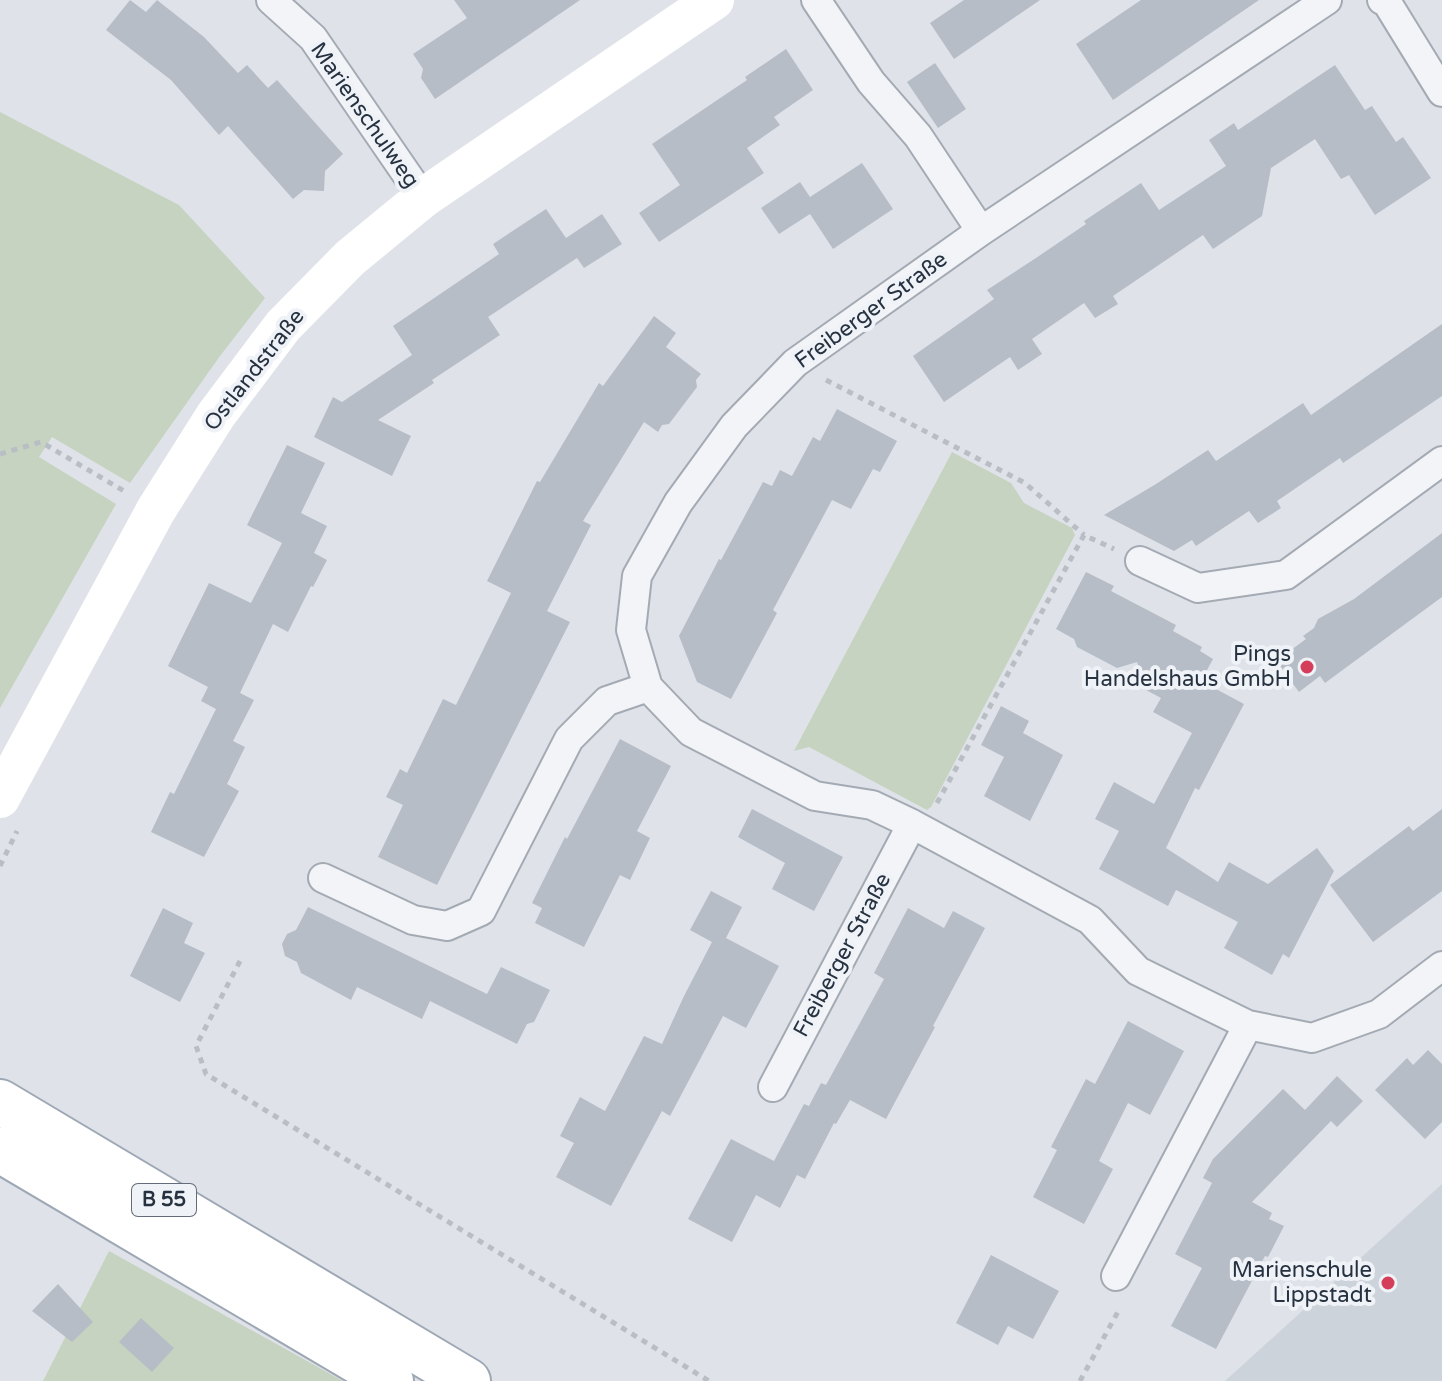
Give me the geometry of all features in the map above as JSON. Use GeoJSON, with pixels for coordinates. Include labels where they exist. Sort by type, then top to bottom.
{"type":"FeatureCollection","features":[{"type":"Feature","properties":{"kind":"main road","name":"B 55"},"geometry":{"type":"LineString","coordinates":[[0,1102],[468,1381]]}},
{"type":"Feature","properties":{"kind":"main road","name":"B 55"},"geometry":{"type":"LineString","coordinates":[[0,1150],[391,1381]]}},
{"type":"Feature","properties":{"kind":"street","name":"Marienschulweg"},"geometry":{"type":"LineString","coordinates":[[271,0],[313,38],[423,198]]}},
{"type":"Feature","properties":{"kind":"street","name":"Ostlandstraße"},"geometry":{"type":"LineString","coordinates":[[10,812],[156,510],[216,415],[283,326],[350,258],[423,198],[714,0]]}},
{"type":"Feature","properties":{"kind":"street"},"geometry":{"type":"LineString","coordinates":[[816,0],[871,82],[918,136],[981,231]]}},
{"type":"Feature","properties":{"kind":"street","name":"Freiberger Straße"},"geometry":{"type":"LineString","coordinates":[[1327,0],[981,231],[795,363],[734,426],[678,503],[637,576],[631,630],[648,687],[691,732],[815,796],[872,805],[917,826],[1090,920],[1138,971],[1248,1025],[1312,1038],[1379,1014],[1442,966]]}},
{"type":"Feature","properties":{"kind":"street"},"geometry":{"type":"LineString","coordinates":[[1382,0],[1386,1],[1442,92]]}},
{"type":"Feature","properties":{"kind":"street"},"geometry":{"type":"LineString","coordinates":[[1140,561],[1198,588],[1286,575],[1442,461]]}},
{"type":"Feature","properties":{"kind":"street"},"geometry":{"type":"LineString","coordinates":[[323,878],[413,920],[447,926],[481,911],[569,739],[607,701],[648,687]]}},
{"type":"Feature","properties":{"kind":"street","name":"Freiberger Straße"},"geometry":{"type":"LineString","coordinates":[[773,1087],[917,826]]}},
{"type":"Feature","properties":{"kind":"street"},"geometry":{"type":"LineString","coordinates":[[1116,1276],[1248,1025]]}},
{"type":"Feature","properties":{"kind":"path"},"geometry":{"type":"LineString","coordinates":[[795,363],[1025,483],[1084,535],[1140,561]]}},
{"type":"Feature","properties":{"kind":"path"},"geometry":{"type":"LineString","coordinates":[[0,454],[41,442],[156,510]]}},
{"type":"Feature","properties":{"kind":"path"},"geometry":{"type":"LineString","coordinates":[[917,826],[1084,535]]}},
{"type":"Feature","properties":{"kind":"path"},"geometry":{"type":"LineString","coordinates":[[0,866],[10,812]]}},
{"type":"Feature","properties":{"kind":"path"},"geometry":{"type":"LineString","coordinates":[[240,961],[196,1046],[206,1074],[709,1381]]}},
{"type":"Feature","properties":{"kind":"path"},"geometry":{"type":"LineString","coordinates":[[1080,1381],[1120,1307],[1116,1276]]}},
{"type":"Feature","properties":{"kind":"shaded area","name":"Marienschule Lippstadt"},"geometry":{"type":"Polygon","coordinates":[[[1442,1184],[1442,1381],[1225,1381],[1442,1184]]]}},
{"type":"Feature","properties":{"kind":"green space"},"geometry":{"type":"Polygon","coordinates":[[[0,112],[179,205],[265,298],[130,483],[52,437],[39,457],[116,504],[0,708],[0,112]]]}},
{"type":"Feature","properties":{"kind":"green space"},"geometry":{"type":"Polygon","coordinates":[[[952,452],[1011,483],[1024,503],[1072,528],[1075,535],[927,810],[809,747],[794,751],[952,452]]]}},
{"type":"Feature","properties":{"kind":"green space"},"geometry":{"type":"Polygon","coordinates":[[[109,1251],[343,1381],[43,1381],[109,1251]]]}},
{"type":"Feature","properties":{"kind":"building"},"geometry":{"type":"Polygon","coordinates":[[[130,0],[146,12],[157,0],[204,37],[238,73],[247,65],[268,88],[277,80],[343,154],[325,171],[324,191],[304,190],[293,199],[228,126],[219,135],[171,80],[106,30],[130,0]]]}},
{"type":"Feature","properties":{"kind":"building"},"geometry":{"type":"Polygon","coordinates":[[[454,0],[580,0],[435,99],[421,78],[423,69],[413,54],[467,18],[454,0]]]}},
{"type":"Feature","properties":{"kind":"building"},"geometry":{"type":"Polygon","coordinates":[[[964,0],[1040,0],[954,59],[930,23],[964,0]]]}},
{"type":"Feature","properties":{"kind":"building"},"geometry":{"type":"Polygon","coordinates":[[[1141,0],[1259,0],[1113,100],[1076,44],[1141,0]]]}},
{"type":"Feature","properties":{"kind":"building"},"geometry":{"type":"Polygon","coordinates":[[[786,49],[813,90],[774,117],[780,125],[747,148],[764,173],[659,242],[639,213],[680,185],[652,144],[747,80],[745,77],[786,49]]]}},
{"type":"Feature","properties":{"kind":"building"},"geometry":{"type":"Polygon","coordinates":[[[935,63],[966,109],[938,128],[907,82],[935,63]]]}},
{"type":"Feature","properties":{"kind":"building"},"geometry":{"type":"Polygon","coordinates":[[[1335,65],[1365,110],[1372,106],[1396,142],[1403,137],[1431,178],[1375,215],[1349,175],[1341,179],[1315,139],[1271,168],[1262,216],[1213,249],[1203,235],[1113,296],[1118,304],[1095,318],[1084,303],[1032,339],[1042,354],[1018,370],[1010,357],[944,402],[913,356],[994,299],[987,290],[1141,183],[1159,210],[1226,166],[1209,140],[1234,123],[1238,130],[1335,65]]]}},
{"type":"Feature","properties":{"kind":"building"},"geometry":{"type":"Polygon","coordinates":[[[862,163],[893,209],[833,249],[810,214],[779,234],[761,208],[800,182],[810,197],[862,163]]]}},
{"type":"Feature","properties":{"kind":"building"},"geometry":{"type":"Polygon","coordinates":[[[546,209],[566,238],[602,214],[622,244],[584,268],[577,258],[488,317],[500,335],[378,420],[411,436],[392,476],[314,437],[333,397],[342,402],[412,355],[393,326],[499,254],[493,244],[546,209]]]}},
{"type":"Feature","properties":{"kind":"building"},"geometry":{"type":"Polygon","coordinates":[[[654,316],[676,333],[666,347],[701,374],[696,380],[697,387],[669,424],[662,425],[658,432],[644,422],[583,521],[591,525],[547,611],[570,622],[437,885],[378,857],[403,805],[386,797],[400,769],[407,773],[443,699],[456,705],[511,593],[487,581],[537,481],[540,482],[599,383],[603,386],[654,316]]]}},
{"type":"Feature","properties":{"kind":"building"},"geometry":{"type":"Polygon","coordinates":[[[1442,324],[1442,396],[1343,463],[1340,458],[1277,501],[1281,508],[1258,523],[1249,511],[1196,546],[1192,540],[1174,551],[1104,515],[1208,450],[1216,461],[1303,403],[1311,415],[1442,324]]]}},
{"type":"Feature","properties":{"kind":"building"},"geometry":{"type":"Polygon","coordinates":[[[837,409],[897,441],[880,472],[873,469],[851,509],[832,500],[773,610],[777,613],[731,699],[697,682],[679,636],[763,482],[772,486],[780,470],[792,476],[813,437],[820,441],[837,409]]]}},
{"type":"Feature","properties":{"kind":"building"},"geometry":{"type":"Polygon","coordinates":[[[287,445],[325,463],[301,513],[327,526],[314,553],[327,560],[288,632],[273,624],[240,693],[254,700],[233,741],[245,747],[227,784],[239,791],[204,857],[151,832],[170,792],[174,794],[216,709],[201,701],[208,687],[168,666],[209,583],[251,603],[282,543],[247,525],[287,445]]]}},
{"type":"Feature","properties":{"kind":"building"},"geometry":{"type":"Polygon","coordinates":[[[1442,533],[1442,597],[1325,683],[1320,676],[1299,692],[1276,661],[1306,639],[1303,636],[1314,628],[1318,619],[1354,599],[1442,533]]]}},
{"type":"Feature","properties":{"kind":"building"},"geometry":{"type":"Polygon","coordinates":[[[1086,572],[1114,586],[1111,591],[1176,625],[1173,631],[1202,647],[1200,651],[1213,659],[1201,681],[1244,704],[1199,790],[1195,788],[1166,848],[1218,882],[1229,862],[1268,884],[1317,848],[1334,871],[1289,958],[1283,954],[1272,975],[1224,948],[1238,922],[1176,890],[1168,906],[1099,869],[1119,831],[1095,819],[1114,782],[1154,804],[1192,733],[1153,712],[1161,698],[1146,690],[1137,662],[1117,668],[1077,647],[1074,639],[1056,629],[1086,572]]]}},
{"type":"Feature","properties":{"kind":"building"},"geometry":{"type":"Polygon","coordinates":[[[1001,706],[1029,721],[1023,733],[1063,755],[1030,821],[984,796],[1004,757],[981,745],[1001,706]]]}},
{"type":"Feature","properties":{"kind":"building"},"geometry":{"type":"Polygon","coordinates":[[[620,739],[671,766],[637,831],[650,838],[630,880],[620,875],[584,947],[535,923],[542,908],[532,903],[620,739]]]}},
{"type":"Feature","properties":{"kind":"building"},"geometry":{"type":"Polygon","coordinates":[[[752,809],[843,857],[814,911],[772,889],[785,863],[738,837],[752,809]]]}},
{"type":"Feature","properties":{"kind":"building"},"geometry":{"type":"Polygon","coordinates":[[[1442,809],[1442,891],[1373,942],[1330,885],[1409,826],[1413,831],[1442,809]]]}},
{"type":"Feature","properties":{"kind":"building"},"geometry":{"type":"Polygon","coordinates":[[[711,891],[742,907],[726,938],[779,966],[746,1028],[723,1016],[670,1116],[662,1111],[611,1206],[556,1177],[574,1143],[560,1136],[580,1097],[605,1111],[644,1036],[662,1044],[712,942],[690,930],[711,891]]]}},
{"type":"Feature","properties":{"kind":"building"},"geometry":{"type":"Polygon","coordinates":[[[308,907],[487,994],[501,967],[550,990],[534,1022],[527,1024],[517,1044],[430,1001],[422,1019],[357,987],[351,1000],[301,973],[297,962],[285,956],[282,944],[287,934],[296,930],[308,907]]]}},
{"type":"Feature","properties":{"kind":"building"},"geometry":{"type":"Polygon","coordinates":[[[163,908],[193,923],[184,943],[205,953],[180,1002],[130,976],[163,908]]]}},
{"type":"Feature","properties":{"kind":"building"},"geometry":{"type":"Polygon","coordinates":[[[908,908],[944,928],[953,911],[985,928],[886,1119],[850,1100],[834,1123],[805,1179],[797,1175],[780,1208],[756,1195],[732,1242],[688,1219],[731,1139],[774,1161],[804,1104],[809,1106],[821,1083],[826,1085],[884,979],[874,973],[908,908]]]}},
{"type":"Feature","properties":{"kind":"building"},"geometry":{"type":"Polygon","coordinates":[[[1128,1021],[1184,1051],[1150,1115],[1128,1103],[1099,1161],[1113,1169],[1084,1224],[1033,1197],[1057,1150],[1051,1147],[1086,1079],[1095,1084],[1128,1021]]]}},
{"type":"Feature","properties":{"kind":"building"},"geometry":{"type":"Polygon","coordinates":[[[1428,1050],[1442,1064],[1442,1122],[1425,1139],[1375,1090],[1407,1058],[1413,1065],[1428,1050]]]}},
{"type":"Feature","properties":{"kind":"building"},"geometry":{"type":"Polygon","coordinates":[[[1337,1076],[1363,1101],[1337,1127],[1331,1121],[1252,1202],[1272,1213],[1269,1219],[1284,1226],[1216,1349],[1171,1326],[1202,1268],[1175,1254],[1212,1183],[1203,1178],[1213,1159],[1283,1089],[1305,1110],[1337,1076]]]}},
{"type":"Feature","properties":{"kind":"building"},"geometry":{"type":"Polygon","coordinates":[[[991,1255],[1059,1291],[1033,1339],[1008,1326],[998,1345],[956,1323],[991,1255]]]}},
{"type":"Feature","properties":{"kind":"building"},"geometry":{"type":"Polygon","coordinates":[[[58,1284],[93,1322],[72,1342],[32,1311],[58,1284]]]}},
{"type":"Feature","properties":{"kind":"building"},"geometry":{"type":"Polygon","coordinates":[[[141,1318],[174,1348],[152,1372],[119,1342],[141,1318]]]}},
{"type":"Feature","properties":{"kind":"place","name":"Pings Handelshaus GmbH"},"geometry":{"type":"Point","coordinates":[1307,667]}},
{"type":"Feature","properties":{"kind":"place","name":"Marienschule Lippstadt"},"geometry":{"type":"Point","coordinates":[1388,1283]}}]}
